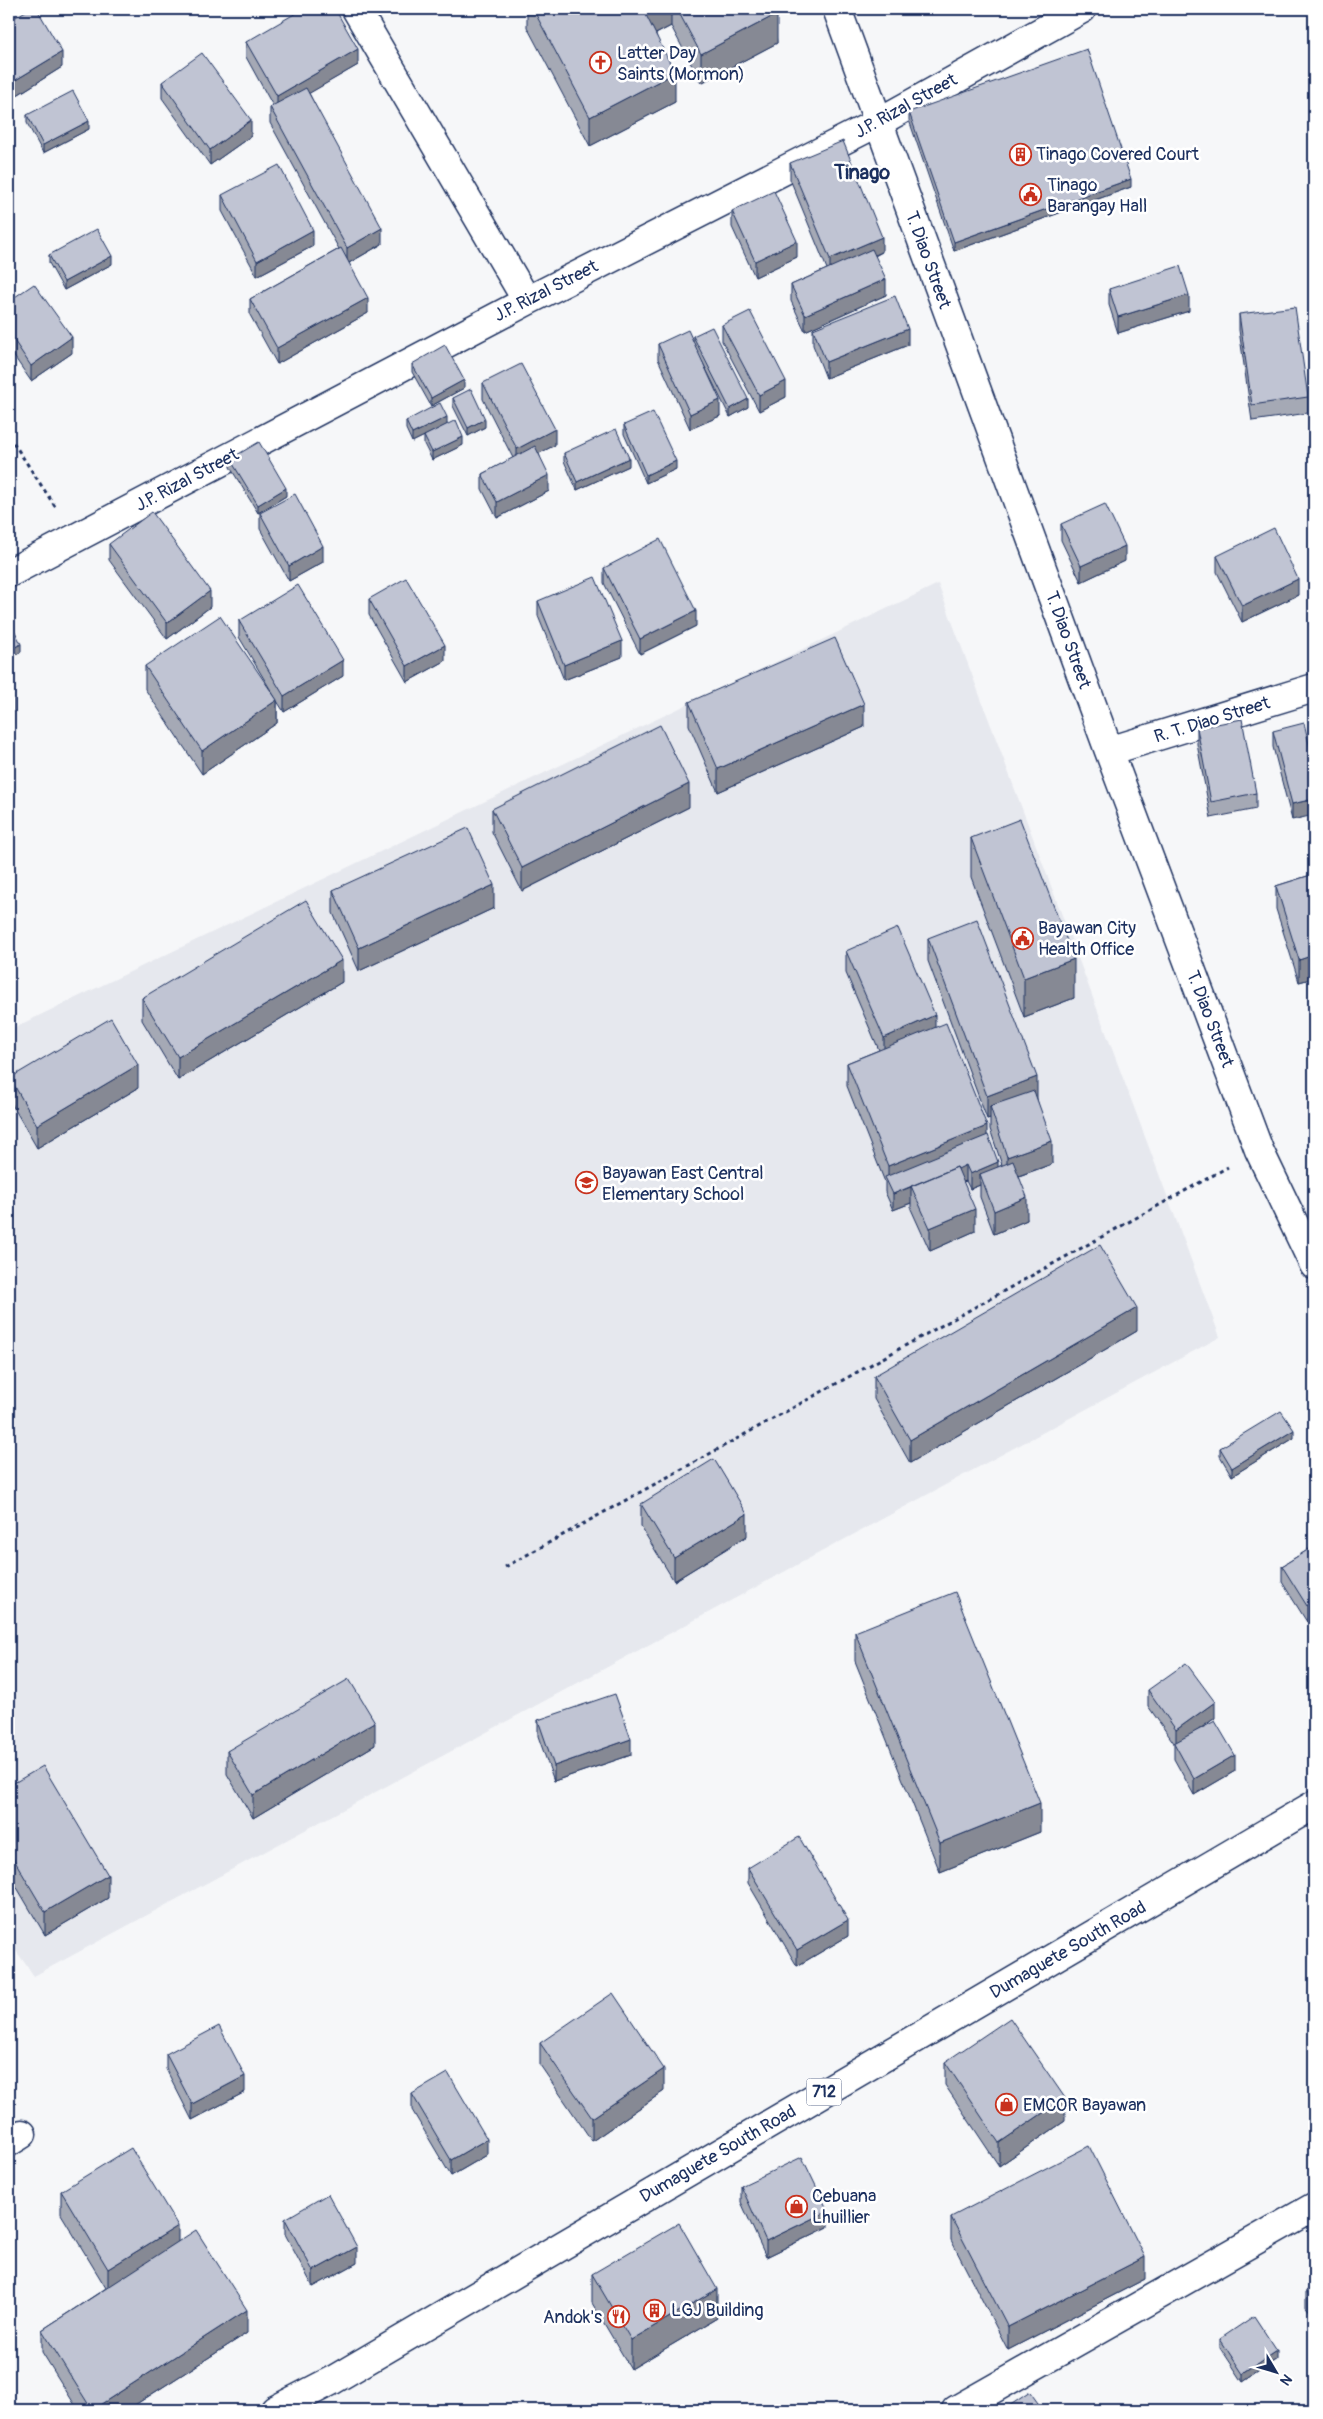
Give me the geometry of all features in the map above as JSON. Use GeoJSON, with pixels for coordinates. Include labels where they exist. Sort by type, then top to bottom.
{"type":"FeatureCollection","features":[{"type":"Feature","properties":{"kind":"main road"},"geometry":{"type":"LineString","coordinates":[[356,9],[527,300]]}},
{"type":"Feature","properties":{"kind":"main road","name":"T. Diao Street"},"geometry":{"type":"LineString","coordinates":[[837,9],[877,123],[1109,752],[1259,1150],[1314,1265]]}},
{"type":"Feature","properties":{"kind":"main road","name":"J.P. Rizal Street"},"geometry":{"type":"LineString","coordinates":[[9,573],[527,300],[877,123],[1082,9]]}},
{"type":"Feature","properties":{"kind":"main road","name":"R. T. Diao Street"},"geometry":{"type":"LineString","coordinates":[[1109,752],[1314,688]]}},
{"type":"Feature","properties":{"kind":"main road","name":"Dumaguete South Road"},"geometry":{"type":"LineString","coordinates":[[276,2410],[333,2380],[1314,1805]]}},
{"type":"Feature","properties":{"kind":"main road"},"geometry":{"type":"LineString","coordinates":[[956,2410],[1314,2207]]}},
{"type":"Feature","properties":{"kind":"path"},"geometry":{"type":"LineString","coordinates":[[9,436],[76,538]]}},
{"type":"Feature","properties":{"kind":"path"},"geometry":{"type":"LineString","coordinates":[[505,1567],[1259,1150]]}},
{"type":"Feature","properties":{"kind":"shaded area","name":"Bayawan East Central Elementary School"},"geometry":{"type":"Polygon","coordinates":[[[938,584],[1220,1337],[34,1976],[9,1941],[9,1030],[938,584]]]}},
{"type":"Feature","properties":{"kind":"building"},"geometry":{"type":"Polygon","coordinates":[[[29,9],[37,9],[62,52],[14,81],[9,73],[9,21],[29,9]]]}},
{"type":"Feature","properties":{"kind":"building"},"geometry":{"type":"Polygon","coordinates":[[[303,9],[335,9],[358,49],[277,96],[246,42],[303,9]]]}},
{"type":"Feature","properties":{"kind":"building"},"geometry":{"type":"Polygon","coordinates":[[[533,9],[648,9],[644,11],[675,73],[590,117],[533,9]]]}},
{"type":"Feature","properties":{"kind":"building"},"geometry":{"type":"Polygon","coordinates":[[[677,9],[774,9],[777,14],[701,54],[677,9]]]}},
{"type":"Feature","properties":{"kind":"building","name":"Tinago Covered Court"},"geometry":{"type":"Polygon","coordinates":[[[1087,49],[1131,179],[954,242],[909,112],[1087,49]]]}},
{"type":"Feature","properties":{"kind":"building"},"geometry":{"type":"Polygon","coordinates":[[[202,53],[251,120],[210,150],[162,82],[202,53]]]}},
{"type":"Feature","properties":{"kind":"building"},"geometry":{"type":"Polygon","coordinates":[[[306,88],[382,228],[347,248],[270,107],[306,88]]]}},
{"type":"Feature","properties":{"kind":"building"},"geometry":{"type":"Polygon","coordinates":[[[73,91],[89,121],[43,145],[27,115],[73,91]]]}},
{"type":"Feature","properties":{"kind":"building"},"geometry":{"type":"Polygon","coordinates":[[[843,141],[882,237],[830,259],[790,163],[843,141]]]}},
{"type":"Feature","properties":{"kind":"building"},"geometry":{"type":"Polygon","coordinates":[[[279,165],[313,230],[257,261],[222,195],[279,165]]]}},
{"type":"Feature","properties":{"kind":"building"},"geometry":{"type":"Polygon","coordinates":[[[774,191],[797,241],[755,261],[732,211],[774,191]]]}},
{"type":"Feature","properties":{"kind":"building"},"geometry":{"type":"Polygon","coordinates":[[[97,229],[112,256],[64,282],[49,255],[97,229]]]}},
{"type":"Feature","properties":{"kind":"building"},"geometry":{"type":"Polygon","coordinates":[[[341,248],[368,298],[277,348],[250,299],[341,248]]]}},
{"type":"Feature","properties":{"kind":"building"},"geometry":{"type":"Polygon","coordinates":[[[872,249],[886,279],[805,315],[791,285],[872,249]]]}},
{"type":"Feature","properties":{"kind":"building"},"geometry":{"type":"Polygon","coordinates":[[[1180,266],[1189,295],[1118,317],[1109,289],[1180,266]]]}},
{"type":"Feature","properties":{"kind":"building"},"geometry":{"type":"Polygon","coordinates":[[[34,284],[72,337],[31,366],[9,333],[9,301],[34,284]]]}},
{"type":"Feature","properties":{"kind":"building"},"geometry":{"type":"Polygon","coordinates":[[[895,296],[908,329],[826,362],[813,329],[895,296]]]}},
{"type":"Feature","properties":{"kind":"building"},"geometry":{"type":"Polygon","coordinates":[[[1295,307],[1308,397],[1252,405],[1239,314],[1295,307]]]}},
{"type":"Feature","properties":{"kind":"building"},"geometry":{"type":"Polygon","coordinates":[[[750,311],[786,381],[759,395],[722,325],[750,311]]]}},
{"type":"Feature","properties":{"kind":"building"},"geometry":{"type":"Polygon","coordinates":[[[712,327],[748,399],[730,409],[693,336],[712,327]]]}},
{"type":"Feature","properties":{"kind":"building"},"geometry":{"type":"Polygon","coordinates":[[[688,330],[720,400],[690,414],[658,344],[688,330]]]}},
{"type":"Feature","properties":{"kind":"building"},"geometry":{"type":"Polygon","coordinates":[[[445,345],[464,380],[431,398],[412,364],[445,345]]]}},
{"type":"Feature","properties":{"kind":"building"},"geometry":{"type":"Polygon","coordinates":[[[521,364],[555,429],[517,449],[483,383],[521,364]]]}},
{"type":"Feature","properties":{"kind":"building"},"geometry":{"type":"Polygon","coordinates":[[[471,389],[485,419],[468,428],[453,398],[471,389]]]}},
{"type":"Feature","properties":{"kind":"building"},"geometry":{"type":"Polygon","coordinates":[[[440,403],[447,417],[412,434],[406,421],[440,403]]]}},
{"type":"Feature","properties":{"kind":"building"},"geometry":{"type":"Polygon","coordinates":[[[653,412],[676,461],[646,475],[624,425],[653,412]]]}},
{"type":"Feature","properties":{"kind":"building"},"geometry":{"type":"Polygon","coordinates":[[[456,420],[463,437],[432,452],[424,436],[456,420]]]}},
{"type":"Feature","properties":{"kind":"building"},"geometry":{"type":"Polygon","coordinates":[[[616,429],[629,458],[577,482],[564,453],[616,429]]]}},
{"type":"Feature","properties":{"kind":"building"},"geometry":{"type":"Polygon","coordinates":[[[259,442],[286,488],[258,505],[230,459],[259,442]]]}},
{"type":"Feature","properties":{"kind":"building"},"geometry":{"type":"Polygon","coordinates":[[[535,446],[549,475],[497,502],[482,474],[535,446]]]}},
{"type":"Feature","properties":{"kind":"building"},"geometry":{"type":"Polygon","coordinates":[[[295,494],[323,546],[289,566],[260,513],[295,494]]]}},
{"type":"Feature","properties":{"kind":"building"},"geometry":{"type":"Polygon","coordinates":[[[1105,504],[1125,546],[1081,566],[1061,524],[1105,504]]]}},
{"type":"Feature","properties":{"kind":"building"},"geometry":{"type":"Polygon","coordinates":[[[152,512],[210,591],[167,623],[109,544],[152,512]]]}},
{"type":"Feature","properties":{"kind":"building"},"geometry":{"type":"Polygon","coordinates":[[[1274,528],[1298,579],[1242,606],[1217,556],[1274,528]]]}},
{"type":"Feature","properties":{"kind":"building"},"geometry":{"type":"Polygon","coordinates":[[[660,539],[696,611],[640,639],[604,568],[660,539]]]}},
{"type":"Feature","properties":{"kind":"building"},"geometry":{"type":"Polygon","coordinates":[[[595,577],[622,641],[564,665],[538,601],[595,577]]]}},
{"type":"Feature","properties":{"kind":"building"},"geometry":{"type":"Polygon","coordinates":[[[406,578],[445,645],[407,666],[369,599],[406,578]]]}},
{"type":"Feature","properties":{"kind":"building"},"geometry":{"type":"Polygon","coordinates":[[[298,585],[343,660],[284,696],[239,621],[298,585]]]}},
{"type":"Feature","properties":{"kind":"building"},"geometry":{"type":"Polygon","coordinates":[[[220,616],[277,700],[202,751],[145,666],[220,616]]]}},
{"type":"Feature","properties":{"kind":"building"},"geometry":{"type":"Polygon","coordinates":[[[9,619],[21,644],[9,650],[9,619]]]}},
{"type":"Feature","properties":{"kind":"building"},"geometry":{"type":"Polygon","coordinates":[[[835,638],[864,704],[718,769],[689,702],[835,638]]]}},
{"type":"Feature","properties":{"kind":"building"},"geometry":{"type":"Polygon","coordinates":[[[9,686],[13,695],[9,697],[9,686]]]}},
{"type":"Feature","properties":{"kind":"building"},"geometry":{"type":"Polygon","coordinates":[[[1242,719],[1256,793],[1211,802],[1197,728],[1242,719]]]}},
{"type":"Feature","properties":{"kind":"building"},"geometry":{"type":"Polygon","coordinates":[[[1304,723],[1314,765],[1314,799],[1292,804],[1273,731],[1304,723]]]}},
{"type":"Feature","properties":{"kind":"building"},"geometry":{"type":"Polygon","coordinates":[[[660,725],[689,784],[522,868],[492,809],[660,725]]]}},
{"type":"Feature","properties":{"kind":"building"},"geometry":{"type":"Polygon","coordinates":[[[1020,819],[1074,959],[1024,978],[971,838],[1020,819]]]}},
{"type":"Feature","properties":{"kind":"building"},"geometry":{"type":"Polygon","coordinates":[[[468,828],[494,885],[359,948],[333,890],[468,828]]]}},
{"type":"Feature","properties":{"kind":"building"},"geometry":{"type":"Polygon","coordinates":[[[1314,874],[1314,955],[1299,960],[1276,886],[1314,874]]]}},
{"type":"Feature","properties":{"kind":"building"},"geometry":{"type":"Polygon","coordinates":[[[306,900],[342,960],[178,1057],[142,998],[306,900]]]}},
{"type":"Feature","properties":{"kind":"building"},"geometry":{"type":"Polygon","coordinates":[[[977,919],[1037,1077],[987,1096],[928,938],[977,919]]]}},
{"type":"Feature","properties":{"kind":"building"},"geometry":{"type":"Polygon","coordinates":[[[898,928],[935,1015],[884,1038],[846,951],[898,928]]]}},
{"type":"Feature","properties":{"kind":"building"},"geometry":{"type":"Polygon","coordinates":[[[111,1018],[138,1065],[37,1125],[10,1078],[111,1018]]]}},
{"type":"Feature","properties":{"kind":"building"},"geometry":{"type":"Polygon","coordinates":[[[946,1023],[987,1126],[888,1166],[847,1063],[946,1023]]]}},
{"type":"Feature","properties":{"kind":"building"},"geometry":{"type":"Polygon","coordinates":[[[1034,1091],[1052,1141],[1007,1157],[990,1106],[1034,1091]]]}},
{"type":"Feature","properties":{"kind":"building"},"geometry":{"type":"Polygon","coordinates":[[[988,1135],[998,1162],[970,1174],[966,1165],[958,1169],[957,1167],[893,1194],[885,1177],[988,1135]]]}},
{"type":"Feature","properties":{"kind":"building"},"geometry":{"type":"Polygon","coordinates":[[[1013,1161],[1027,1197],[994,1211],[980,1174],[1013,1161]]]}},
{"type":"Feature","properties":{"kind":"building"},"geometry":{"type":"Polygon","coordinates":[[[957,1167],[975,1209],[930,1228],[911,1186],[957,1167]]]}},
{"type":"Feature","properties":{"kind":"building"},"geometry":{"type":"Polygon","coordinates":[[[1100,1245],[1137,1308],[910,1440],[874,1376],[1100,1245]]]}},
{"type":"Feature","properties":{"kind":"building"},"geometry":{"type":"Polygon","coordinates":[[[1281,1411],[1294,1430],[1232,1468],[1220,1448],[1281,1411]]]}},
{"type":"Feature","properties":{"kind":"building"},"geometry":{"type":"Polygon","coordinates":[[[714,1459],[747,1514],[674,1558],[641,1504],[714,1459]]]}},
{"type":"Feature","properties":{"kind":"building"},"geometry":{"type":"Polygon","coordinates":[[[1314,1546],[1314,1602],[1307,1606],[1282,1566],[1314,1546]]]}},
{"type":"Feature","properties":{"kind":"building"},"geometry":{"type":"Polygon","coordinates":[[[955,1592],[1040,1803],[940,1843],[855,1632],[955,1592]]]}},
{"type":"Feature","properties":{"kind":"building"},"geometry":{"type":"Polygon","coordinates":[[[1186,1663],[1215,1702],[1176,1730],[1148,1690],[1186,1663]]]}},
{"type":"Feature","properties":{"kind":"building"},"geometry":{"type":"Polygon","coordinates":[[[349,1679],[375,1722],[253,1795],[227,1751],[349,1679]]]}},
{"type":"Feature","properties":{"kind":"building"},"geometry":{"type":"Polygon","coordinates":[[[615,1694],[631,1739],[554,1766],[538,1720],[615,1694]]]}},
{"type":"Feature","properties":{"kind":"building"},"geometry":{"type":"Polygon","coordinates":[[[1215,1721],[1235,1755],[1194,1779],[1174,1743],[1215,1721]]]}},
{"type":"Feature","properties":{"kind":"building"},"geometry":{"type":"Polygon","coordinates":[[[43,1766],[108,1875],[45,1912],[9,1851],[9,1786],[43,1766]]]}},
{"type":"Feature","properties":{"kind":"building"},"geometry":{"type":"Polygon","coordinates":[[[799,1837],[848,1920],[797,1950],[748,1868],[799,1837]]]}},
{"type":"Feature","properties":{"kind":"building"},"geometry":{"type":"Polygon","coordinates":[[[613,1993],[664,2069],[592,2118],[540,2043],[613,1993]]]}},
{"type":"Feature","properties":{"kind":"building"},"geometry":{"type":"Polygon","coordinates":[[[1010,2018],[1065,2098],[999,2143],[945,2062],[1010,2018]]]}},
{"type":"Feature","properties":{"kind":"building"},"geometry":{"type":"Polygon","coordinates":[[[219,2026],[245,2076],[192,2104],[166,2054],[219,2026]]]}},
{"type":"Feature","properties":{"kind":"building"},"geometry":{"type":"Polygon","coordinates":[[[448,2073],[487,2139],[451,2160],[412,2094],[448,2073]]]}},
{"type":"Feature","properties":{"kind":"building"},"geometry":{"type":"Polygon","coordinates":[[[1089,2146],[1145,2257],[1008,2327],[951,2217],[1089,2146]]]}},
{"type":"Feature","properties":{"kind":"building"},"geometry":{"type":"Polygon","coordinates":[[[131,2148],[178,2226],[108,2269],[61,2191],[131,2148]]]}},
{"type":"Feature","properties":{"kind":"building"},"geometry":{"type":"Polygon","coordinates":[[[802,2157],[828,2211],[766,2241],[741,2186],[802,2157]]]}},
{"type":"Feature","properties":{"kind":"building"},"geometry":{"type":"Polygon","coordinates":[[[328,2194],[357,2247],[313,2271],[285,2219],[328,2194]]]}},
{"type":"Feature","properties":{"kind":"building"},"geometry":{"type":"Polygon","coordinates":[[[679,2223],[717,2289],[631,2340],[592,2274],[679,2223]]]}},
{"type":"Feature","properties":{"kind":"building"},"geometry":{"type":"Polygon","coordinates":[[[196,2230],[247,2310],[92,2410],[42,2330],[196,2230]]]}},
{"type":"Feature","properties":{"kind":"building"},"geometry":{"type":"Polygon","coordinates":[[[1314,2284],[1314,2301],[1306,2291],[1314,2284]]]}},
{"type":"Feature","properties":{"kind":"building"},"geometry":{"type":"Polygon","coordinates":[[[1254,2316],[1277,2351],[1243,2374],[1220,2339],[1254,2316]]]}},
{"type":"Feature","properties":{"kind":"building"},"geometry":{"type":"Polygon","coordinates":[[[1030,2392],[1043,2410],[1003,2410],[1030,2392]]]}},
{"type":"Feature","properties":{"kind":"place","name":"Latter Day Saints (Mormon)"},"geometry":{"type":"Point","coordinates":[601,63]}},
{"type":"Feature","properties":{"kind":"place","name":"Tinago Covered Court"},"geometry":{"type":"Point","coordinates":[1020,154]}},
{"type":"Feature","properties":{"kind":"place","name":"Tinago Barangay Hall"},"geometry":{"type":"Point","coordinates":[1031,195]}},
{"type":"Feature","properties":{"kind":"place","name":"Bayawan City Health Office"},"geometry":{"type":"Point","coordinates":[1022,938]}},
{"type":"Feature","properties":{"kind":"place","name":"Bayawan East Central Elementary School"},"geometry":{"type":"Point","coordinates":[586,1183]}},
{"type":"Feature","properties":{"kind":"place","name":"EMCOR Bayawan"},"geometry":{"type":"Point","coordinates":[1007,2105]}},
{"type":"Feature","properties":{"kind":"place","name":"Cebuana Lhuillier"},"geometry":{"type":"Point","coordinates":[796,2206]}},
{"type":"Feature","properties":{"kind":"place","name":"LGJ Building"},"geometry":{"type":"Point","coordinates":[655,2310]}},
{"type":"Feature","properties":{"kind":"place","name":"Andok's"},"geometry":{"type":"Point","coordinates":[618,2317]}},
{"type":"Feature","properties":{"kind":"district","name":"Tinago"},"geometry":{"type":"Point","coordinates":[862,172]}}]}
